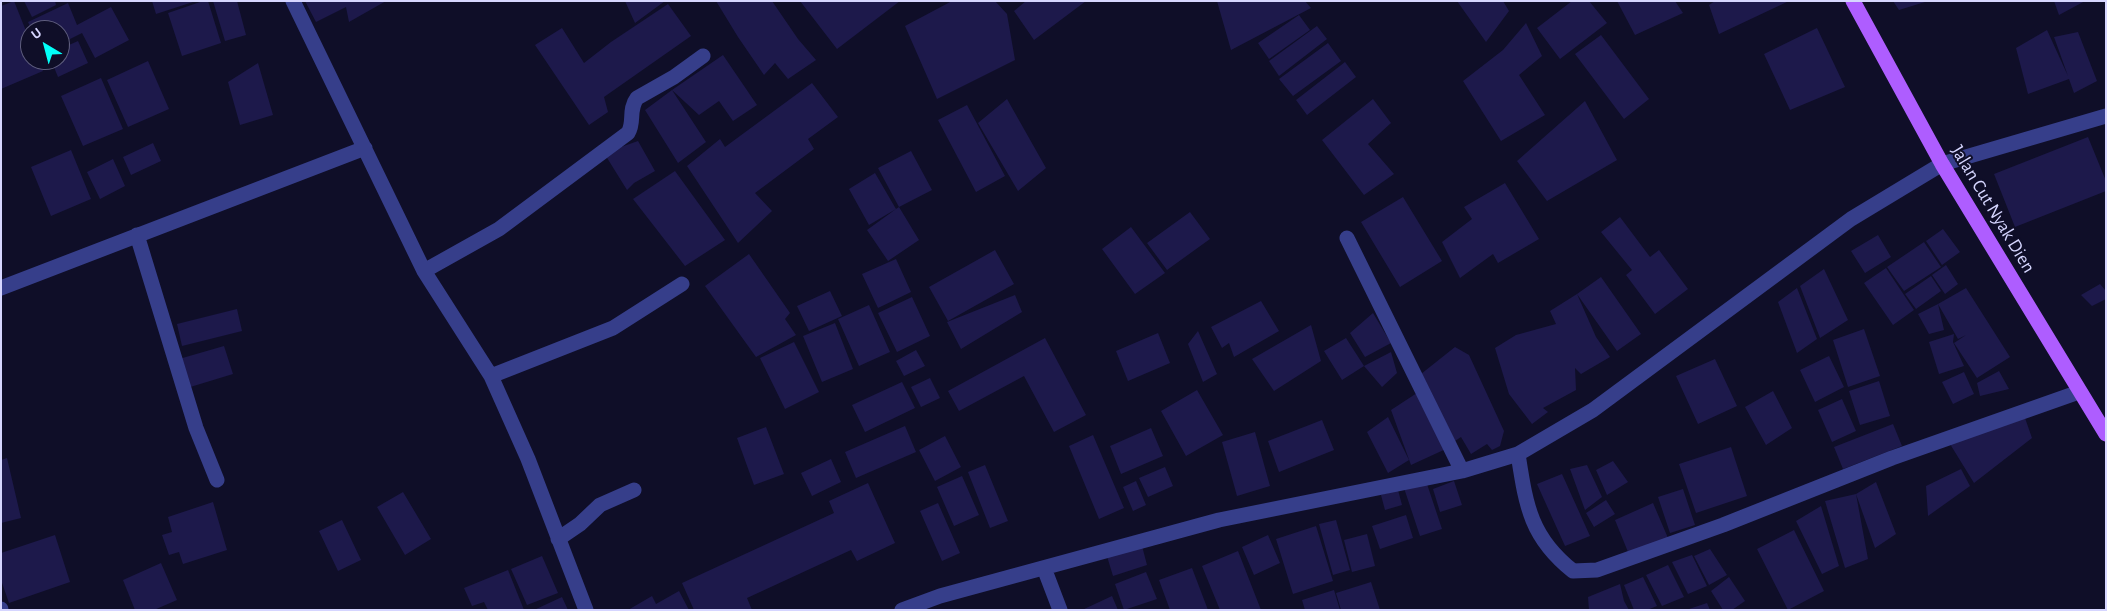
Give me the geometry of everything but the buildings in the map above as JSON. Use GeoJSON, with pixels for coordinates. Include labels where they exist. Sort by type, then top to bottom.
{"type":"FeatureCollection","features":[{"type":"Feature","properties":{"kind":"main road","name":"Jalan Cut Nyak Dien"},"geometry":{"type":"LineString","coordinates":[[1853,1],[1942,164],[2106,434]]}},
{"type":"Feature","properties":{"kind":"street"},"geometry":{"type":"LineString","coordinates":[[293,1],[366,148],[424,271],[491,376],[528,459],[586,610]]}},
{"type":"Feature","properties":{"kind":"street"},"geometry":{"type":"LineString","coordinates":[[424,271],[499,228],[628,133],[632,126],[632,104],[637,98],[703,56]]}},
{"type":"Feature","properties":{"kind":"street"},"geometry":{"type":"LineString","coordinates":[[902,610],[940,596],[1219,520],[1462,471],[1518,454],[1593,410],[1851,219],[1942,164],[2106,116]]}},
{"type":"Feature","properties":{"kind":"street"},"geometry":{"type":"LineString","coordinates":[[1,288],[366,148]]}},
{"type":"Feature","properties":{"kind":"street"},"geometry":{"type":"LineString","coordinates":[[137,235],[196,428],[218,480]]}},
{"type":"Feature","properties":{"kind":"street"},"geometry":{"type":"LineString","coordinates":[[1347,238],[1462,471]]}},
{"type":"Feature","properties":{"kind":"street"},"geometry":{"type":"LineString","coordinates":[[491,376],[613,328],[682,284]]}},
{"type":"Feature","properties":{"kind":"street"},"geometry":{"type":"LineString","coordinates":[[1518,454],[1526,504],[1543,542],[1557,559],[1573,571],[1597,570],[1723,525],[1892,458],[2079,392]]}},
{"type":"Feature","properties":{"kind":"street"},"geometry":{"type":"LineString","coordinates":[[558,539],[580,524],[600,505],[634,490]]}},
{"type":"Feature","properties":{"kind":"street"},"geometry":{"type":"LineString","coordinates":[[1044,568],[1060,610]]}}]}
